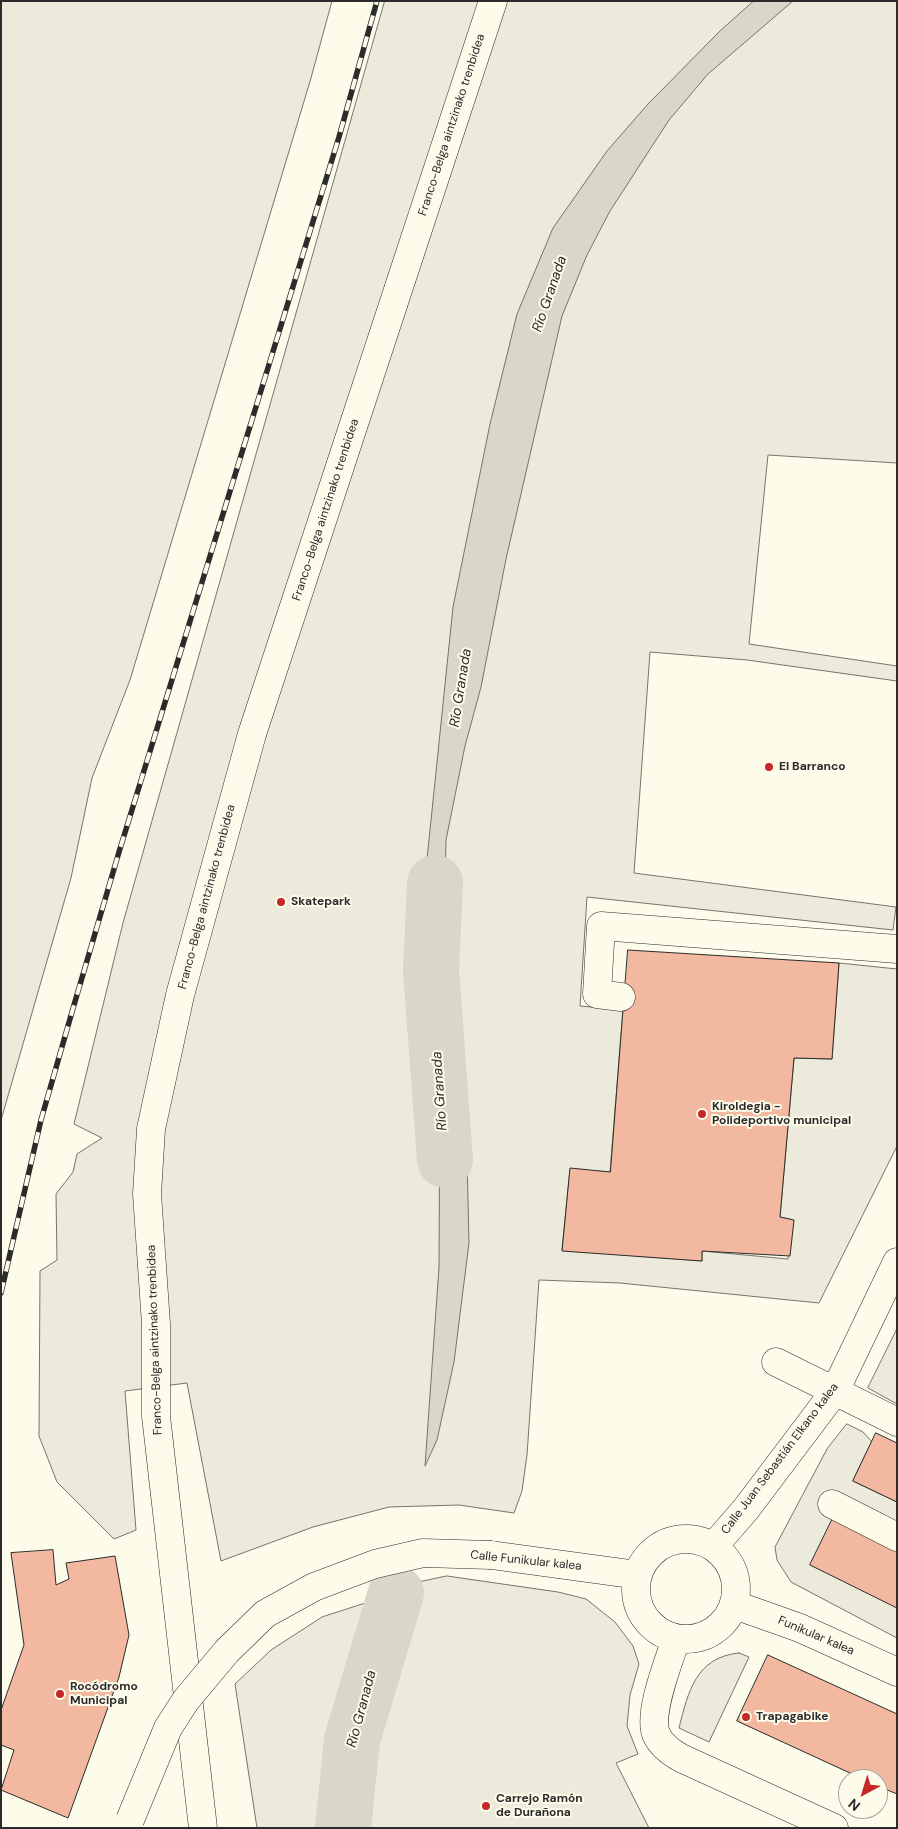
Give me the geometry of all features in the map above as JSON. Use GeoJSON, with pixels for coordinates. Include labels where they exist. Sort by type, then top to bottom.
{"type":"FeatureCollection","features":[{"type":"Feature","properties":{"kind":"street","name":"Franco-Belga aintzinako trenbidea"},"geometry":{"type":"LineString","coordinates":[[203,1828],[156,1416],[156,1324],[147,1194],[151,1129],[180,995],[252,734],[493,1]]}},
{"type":"Feature","properties":{"kind":"street"},"geometry":{"type":"LineString","coordinates":[[621,997],[597,994],[600,926],[897,949]]}},
{"type":"Feature","properties":{"kind":"street","name":"Calle Juan Sebastián Elkano kalea"},"geometry":{"type":"LineString","coordinates":[[714,1547],[746,1509],[835,1391],[897,1262]]}},
{"type":"Feature","properties":{"kind":"street"},"geometry":{"type":"LineString","coordinates":[[776,1362],[897,1422]]}},
{"type":"Feature","properties":{"kind":"street"},"geometry":{"type":"LineString","coordinates":[[832,1504],[897,1536]]}},
{"type":"Feature","properties":{"kind":"street"},"geometry":{"type":"LineString","coordinates":[[690,1539],[714,1547],[723,1555],[733,1573],[737,1592],[729,1616],[712,1633],[688,1640],[676,1639],[663,1634],[643,1615],[636,1589],[638,1575],[648,1556],[665,1544],[690,1539]]}},
{"type":"Feature","properties":{"kind":"street","name":"Calle Funikular kalea"},"geometry":{"type":"LineString","coordinates":[[128,1824],[168,1728],[182,1707],[227,1651],[265,1614],[314,1587],[375,1564],[423,1554],[491,1555],[638,1575]]}},
{"type":"Feature","properties":{"kind":"street","name":"Funikular kalea"},"geometry":{"type":"LineString","coordinates":[[734,1605],[800,1628],[897,1672]]}},
{"type":"Feature","properties":{"kind":"street"},"geometry":{"type":"LineString","coordinates":[[676,1639],[660,1686],[655,1722],[656,1732],[661,1743],[681,1758],[834,1828]]}},
{"type":"Feature","properties":{"kind":"shaded area"},"geometry":{"type":"Polygon","coordinates":[[[1,1],[332,1],[311,78],[130,680],[92,778],[71,878],[1,1120],[1,1]]]}},
{"type":"Feature","properties":{"kind":"shaded area"},"geometry":{"type":"Polygon","coordinates":[[[385,1],[897,1],[897,463],[768,455],[749,644],[897,666],[897,681],[747,660],[650,652],[634,873],[896,907],[893,930],[587,897],[580,1006],[623,1010],[610,1172],[570,1169],[562,1250],[702,1261],[702,1251],[788,1259],[793,1220],[780,1217],[794,1058],[832,1059],[839,963],[897,969],[897,1146],[819,1303],[620,1283],[539,1280],[527,1455],[522,1491],[514,1513],[459,1505],[389,1507],[313,1527],[221,1561],[187,1383],[125,1391],[136,1530],[114,1539],[57,1482],[39,1436],[40,1271],[57,1260],[56,1194],[73,1172],[77,1154],[102,1138],[74,1124],[123,923],[385,1]]]}},
{"type":"Feature","properties":{"kind":"shaded area"},"geometry":{"type":"Polygon","coordinates":[[[897,1329],[897,1404],[868,1388],[897,1329]]]}},
{"type":"Feature","properties":{"kind":"shaded area"},"geometry":{"type":"Polygon","coordinates":[[[847,1424],[863,1432],[872,1442],[853,1481],[897,1502],[897,1638],[791,1582],[777,1560],[775,1547],[827,1449],[847,1424]]]}},
{"type":"Feature","properties":{"kind":"shaded area"},"geometry":{"type":"Polygon","coordinates":[[[447,1576],[558,1592],[586,1599],[615,1622],[633,1646],[639,1664],[630,1695],[627,1726],[638,1754],[616,1763],[649,1828],[343,1828],[352,1740],[396,1593],[414,1583],[447,1576]]]}},
{"type":"Feature","properties":{"kind":"shaded area"},"geometry":{"type":"Polygon","coordinates":[[[379,1599],[322,1806],[325,1828],[257,1828],[235,1684],[271,1650],[322,1617],[379,1599]]]}},
{"type":"Feature","properties":{"kind":"shaded area"},"geometry":{"type":"Polygon","coordinates":[[[739,1653],[749,1657],[709,1742],[679,1728],[686,1702],[696,1678],[703,1669],[713,1661],[724,1656],[739,1653]]]}},
{"type":"Feature","properties":{"kind":"water"},"geometry":{"type":"Polygon","coordinates":[[[754,1],[793,1],[708,74],[669,120],[610,211],[587,255],[562,316],[506,559],[481,687],[465,746],[446,840],[444,943],[451,1009],[466,1112],[469,1243],[454,1362],[437,1440],[425,1466],[439,1267],[440,1083],[427,859],[453,607],[490,424],[517,314],[553,228],[607,151],[648,104],[720,31],[754,1]]]}},
{"type":"Feature","properties":{"kind":"building","name":"Kiroldegia - Polideportivo municipal"},"geometry":{"type":"Polygon","coordinates":[[[628,950],[839,963],[832,1059],[794,1058],[780,1217],[794,1220],[790,1256],[702,1251],[702,1261],[562,1251],[570,1168],[610,1172],[628,950]]]}},
{"type":"Feature","properties":{"kind":"building"},"geometry":{"type":"Polygon","coordinates":[[[876,1433],[897,1443],[897,1502],[853,1481],[876,1433]]]}},
{"type":"Feature","properties":{"kind":"building"},"geometry":{"type":"Polygon","coordinates":[[[833,1518],[897,1550],[897,1608],[810,1565],[833,1518]]]}},
{"type":"Feature","properties":{"kind":"building","name":"Rocódromo Municipal"},"geometry":{"type":"Polygon","coordinates":[[[53,1550],[56,1585],[69,1579],[66,1563],[115,1556],[129,1635],[119,1677],[68,1818],[1,1790],[14,1750],[1,1745],[1,1710],[24,1645],[11,1553],[53,1550]]]}},
{"type":"Feature","properties":{"kind":"building"},"geometry":{"type":"Polygon","coordinates":[[[768,1655],[897,1714],[897,1794],[888,1790],[888,1769],[841,1769],[737,1721],[768,1655]]]}},
{"type":"Feature","properties":{"kind":"waterway","name":"Río Granada"},"geometry":{"type":"LineString","coordinates":[[435,883],[431,970],[445,1160]]}},
{"type":"Feature","properties":{"kind":"waterway","name":"Río Granada"},"geometry":{"type":"LineString","coordinates":[[343,1828],[352,1740],[396,1593]]}},
{"type":"Feature","properties":{"kind":"railway"},"geometry":{"type":"LineString","coordinates":[[1,1293],[41,1120],[74,1005],[119,852],[339,137],[377,1]]}},
{"type":"Feature","properties":{"kind":"place","name":"El Barranco"},"geometry":{"type":"Point","coordinates":[769,767]}},
{"type":"Feature","properties":{"kind":"place","name":"Skatepark"},"geometry":{"type":"Point","coordinates":[281,902]}},
{"type":"Feature","properties":{"kind":"place","name":"Kiroldegia - Polideportivo municipal"},"geometry":{"type":"Point","coordinates":[702,1114]}},
{"type":"Feature","properties":{"kind":"place","name":"Rocódromo Municipal"},"geometry":{"type":"Point","coordinates":[60,1694]}},
{"type":"Feature","properties":{"kind":"place","name":"Trapagabike"},"geometry":{"type":"Point","coordinates":[746,1717]}},
{"type":"Feature","properties":{"kind":"place","name":"Carrejo Ramón de Durañona"},"geometry":{"type":"Point","coordinates":[486,1806]}}]}
